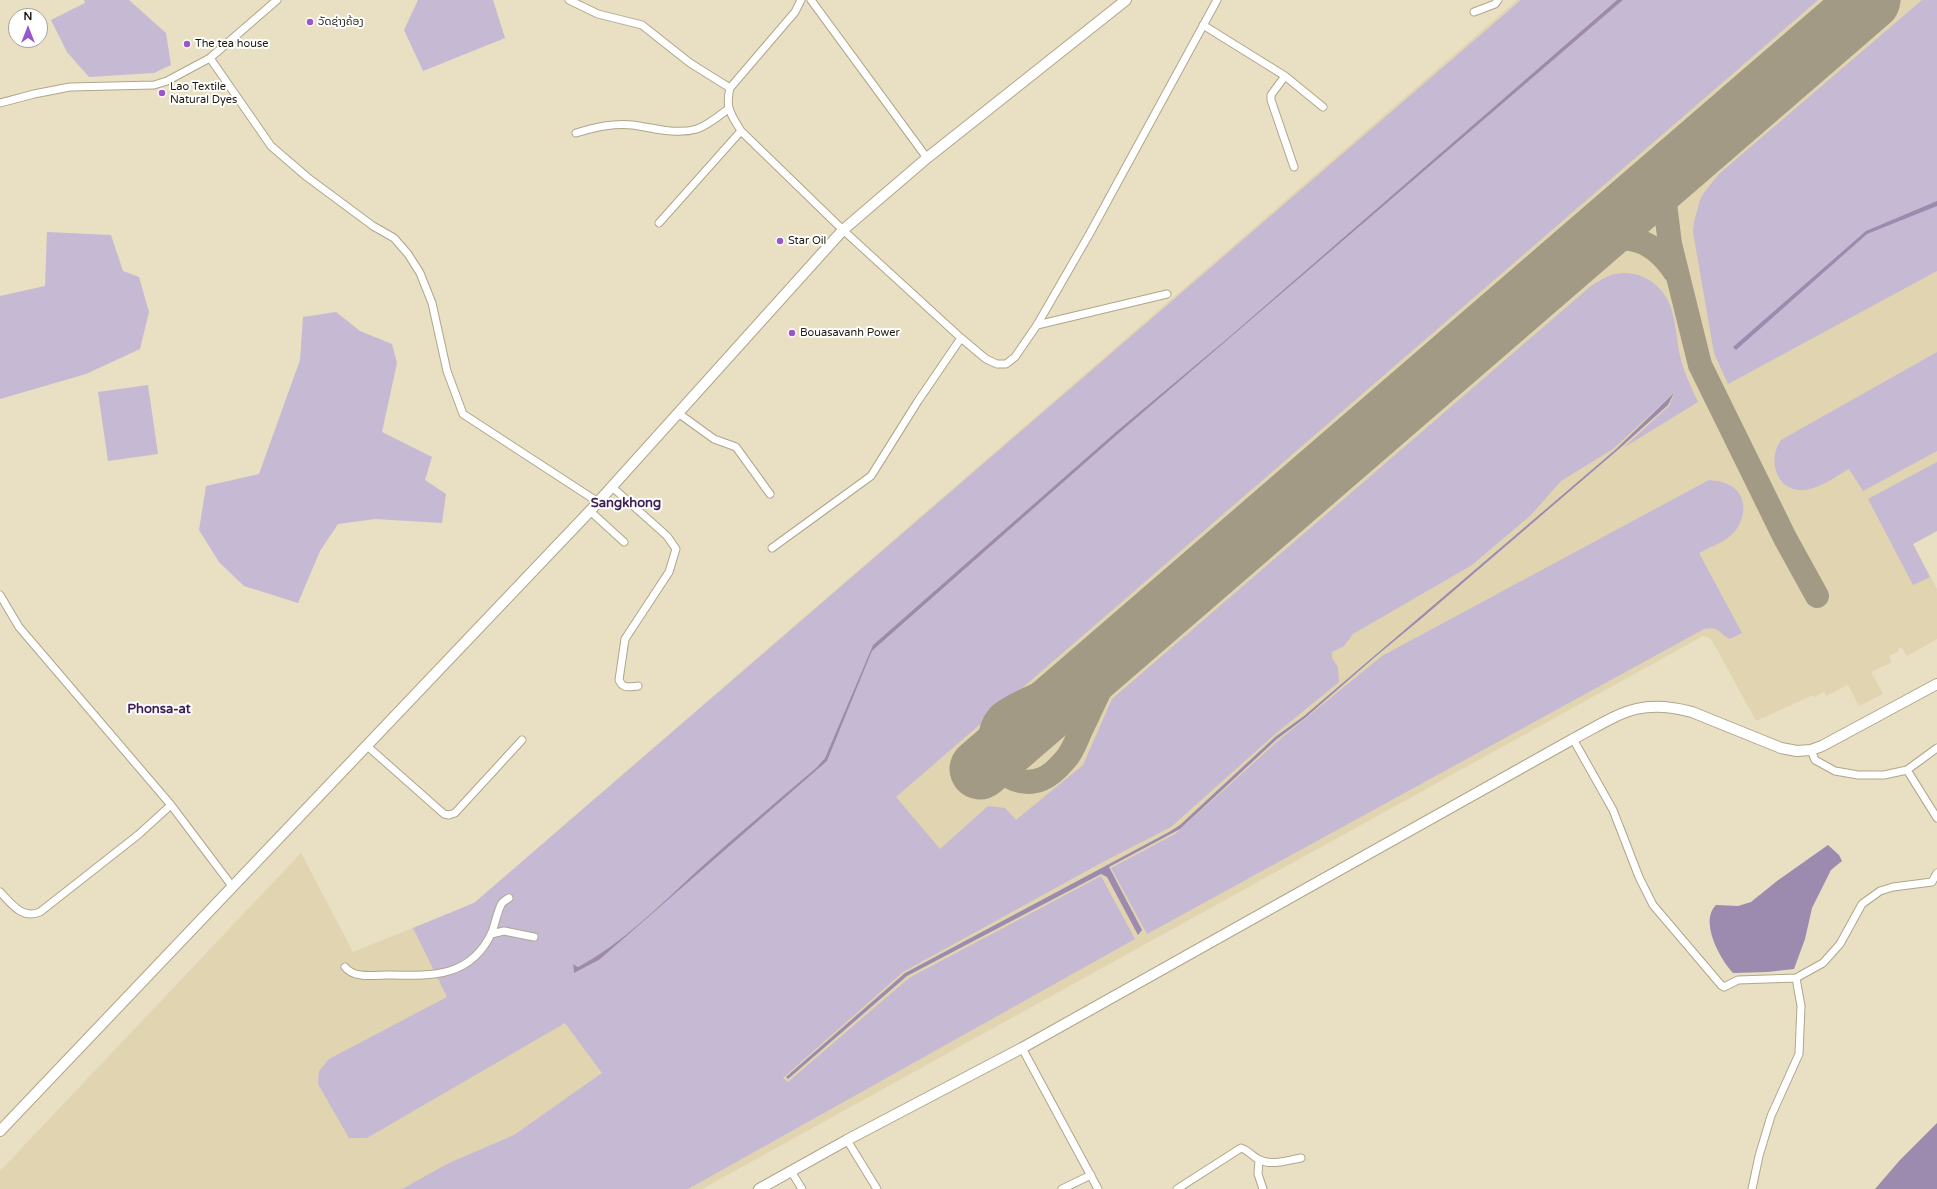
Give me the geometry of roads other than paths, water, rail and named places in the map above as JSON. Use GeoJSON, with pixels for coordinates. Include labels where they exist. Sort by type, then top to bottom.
{"type":"FeatureCollection","features":[{"type":"Feature","properties":{"kind":"main road"},"geometry":{"type":"LineString","coordinates":[[0,1131],[590,511],[843,230],[927,158],[1126,0]]}},
{"type":"Feature","properties":{"kind":"main road"},"geometry":{"type":"LineString","coordinates":[[759,1189],[847,1140],[1022,1048],[1573,739],[1629,710],[1647,706],[1662,706],[1692,712],[1782,748],[1797,751],[1811,750],[1861,726],[1937,684]]}},
{"type":"Feature","properties":{"kind":"street"},"geometry":{"type":"LineString","coordinates":[[0,103],[70,87],[154,85],[167,81],[210,58],[277,0]]}},
{"type":"Feature","properties":{"kind":"street"},"geometry":{"type":"LineString","coordinates":[[569,0],[598,14],[642,25],[690,63],[730,88]]}},
{"type":"Feature","properties":{"kind":"street"},"geometry":{"type":"LineString","coordinates":[[801,0],[795,12],[730,88],[728,109],[741,131],[843,230],[986,360],[997,364],[1006,364],[1015,357],[1037,325],[1090,233],[1217,0]]}},
{"type":"Feature","properties":{"kind":"street"},"geometry":{"type":"LineString","coordinates":[[811,0],[927,158]]}},
{"type":"Feature","properties":{"kind":"street"},"geometry":{"type":"LineString","coordinates":[[1474,12],[1495,4],[1498,0]]}},
{"type":"Feature","properties":{"kind":"street"},"geometry":{"type":"LineString","coordinates":[[1203,25],[1285,76],[1322,107]]}},
{"type":"Feature","properties":{"kind":"street"},"geometry":{"type":"LineString","coordinates":[[210,58],[271,146],[307,177],[373,226],[394,238],[408,254],[420,273],[432,303],[447,371],[463,414],[598,502]]}},
{"type":"Feature","properties":{"kind":"street"},"geometry":{"type":"LineString","coordinates":[[1285,76],[1271,95],[1271,100],[1294,167]]}},
{"type":"Feature","properties":{"kind":"street"},"geometry":{"type":"LineString","coordinates":[[576,133],[603,125],[632,125],[666,131],[697,128],[728,109]]}},
{"type":"Feature","properties":{"kind":"street"},"geometry":{"type":"LineString","coordinates":[[659,223],[741,131]]}},
{"type":"Feature","properties":{"kind":"street"},"geometry":{"type":"LineString","coordinates":[[1037,325],[1167,294]]}},
{"type":"Feature","properties":{"kind":"street"},"geometry":{"type":"LineString","coordinates":[[772,548],[871,476],[918,401],[961,338]]}},
{"type":"Feature","properties":{"kind":"street"},"geometry":{"type":"LineString","coordinates":[[678,412],[714,439],[736,447],[770,494]]}},
{"type":"Feature","properties":{"kind":"street"},"geometry":{"type":"LineString","coordinates":[[611,486],[667,536],[676,550],[669,572],[625,639],[619,680],[621,684],[626,687],[638,686]]}},
{"type":"Feature","properties":{"kind":"street"},"geometry":{"type":"LineString","coordinates":[[590,511],[624,542]]}},
{"type":"Feature","properties":{"kind":"street"},"geometry":{"type":"LineString","coordinates":[[0,596],[19,627],[171,805],[232,886]]}},
{"type":"Feature","properties":{"kind":"street"},"geometry":{"type":"LineString","coordinates":[[1573,739],[1613,810],[1639,878],[1653,905],[1721,986],[1727,986],[1738,980],[1796,978],[1823,963],[1840,944],[1862,904],[1880,891],[1893,887],[1932,882],[1937,873]]}},
{"type":"Feature","properties":{"kind":"street"},"geometry":{"type":"LineString","coordinates":[[366,745],[430,803],[444,814],[449,815],[455,813],[522,740]]}},
{"type":"Feature","properties":{"kind":"street"},"geometry":{"type":"LineString","coordinates":[[1811,750],[1815,760],[1835,771],[1858,775],[1877,775],[1907,770],[1937,748]]}},
{"type":"Feature","properties":{"kind":"street"},"geometry":{"type":"LineString","coordinates":[[1907,770],[1937,818]]}},
{"type":"Feature","properties":{"kind":"street"},"geometry":{"type":"LineString","coordinates":[[0,892],[24,914],[30,915],[40,912],[138,835],[171,805]]}},
{"type":"Feature","properties":{"kind":"street"},"geometry":{"type":"LineString","coordinates":[[345,967],[349,972],[361,975],[420,976],[452,971],[467,964],[481,951],[490,934],[502,903],[509,898]]}},
{"type":"Feature","properties":{"kind":"street"},"geometry":{"type":"LineString","coordinates":[[490,934],[504,931],[534,937]]}},
{"type":"Feature","properties":{"kind":"street"},"geometry":{"type":"LineString","coordinates":[[1752,1189],[1759,1156],[1771,1116],[1799,1054],[1801,1006],[1796,978]]}},
{"type":"Feature","properties":{"kind":"street"},"geometry":{"type":"LineString","coordinates":[[1022,1048],[1098,1189]]}},
{"type":"Feature","properties":{"kind":"street"},"geometry":{"type":"LineString","coordinates":[[847,1140],[877,1189]]}},
{"type":"Feature","properties":{"kind":"street"},"geometry":{"type":"LineString","coordinates":[[1177,1189],[1241,1148],[1245,1149],[1259,1160],[1272,1163],[1301,1158]]}},
{"type":"Feature","properties":{"kind":"street"},"geometry":{"type":"LineString","coordinates":[[1259,1160],[1258,1174],[1263,1189]]}},
{"type":"Feature","properties":{"kind":"street"},"geometry":{"type":"LineString","coordinates":[[791,1171],[802,1189]]}},
{"type":"Feature","properties":{"kind":"street"},"geometry":{"type":"LineString","coordinates":[[1062,1189],[1091,1176]]}},
{"type":"Feature","properties":{"kind":"place","name":"ວັດຊ່າງຄ້ອງ"},"geometry":{"type":"Point","coordinates":[310,22]}},
{"type":"Feature","properties":{"kind":"place","name":"The tea house"},"geometry":{"type":"Point","coordinates":[187,44]}},
{"type":"Feature","properties":{"kind":"place","name":"Lao Textile Natural Dyes"},"geometry":{"type":"Point","coordinates":[162,93]}},
{"type":"Feature","properties":{"kind":"place","name":"Star Oil"},"geometry":{"type":"Point","coordinates":[780,241]}},
{"type":"Feature","properties":{"kind":"place","name":"Bouasavanh Power"},"geometry":{"type":"Point","coordinates":[792,333]}},
{"type":"Feature","properties":{"kind":"district","name":"Sangkhong"},"geometry":{"type":"Point","coordinates":[626,504]}},
{"type":"Feature","properties":{"kind":"district","name":"Phonsa-at"},"geometry":{"type":"Point","coordinates":[159,710]}}]}
